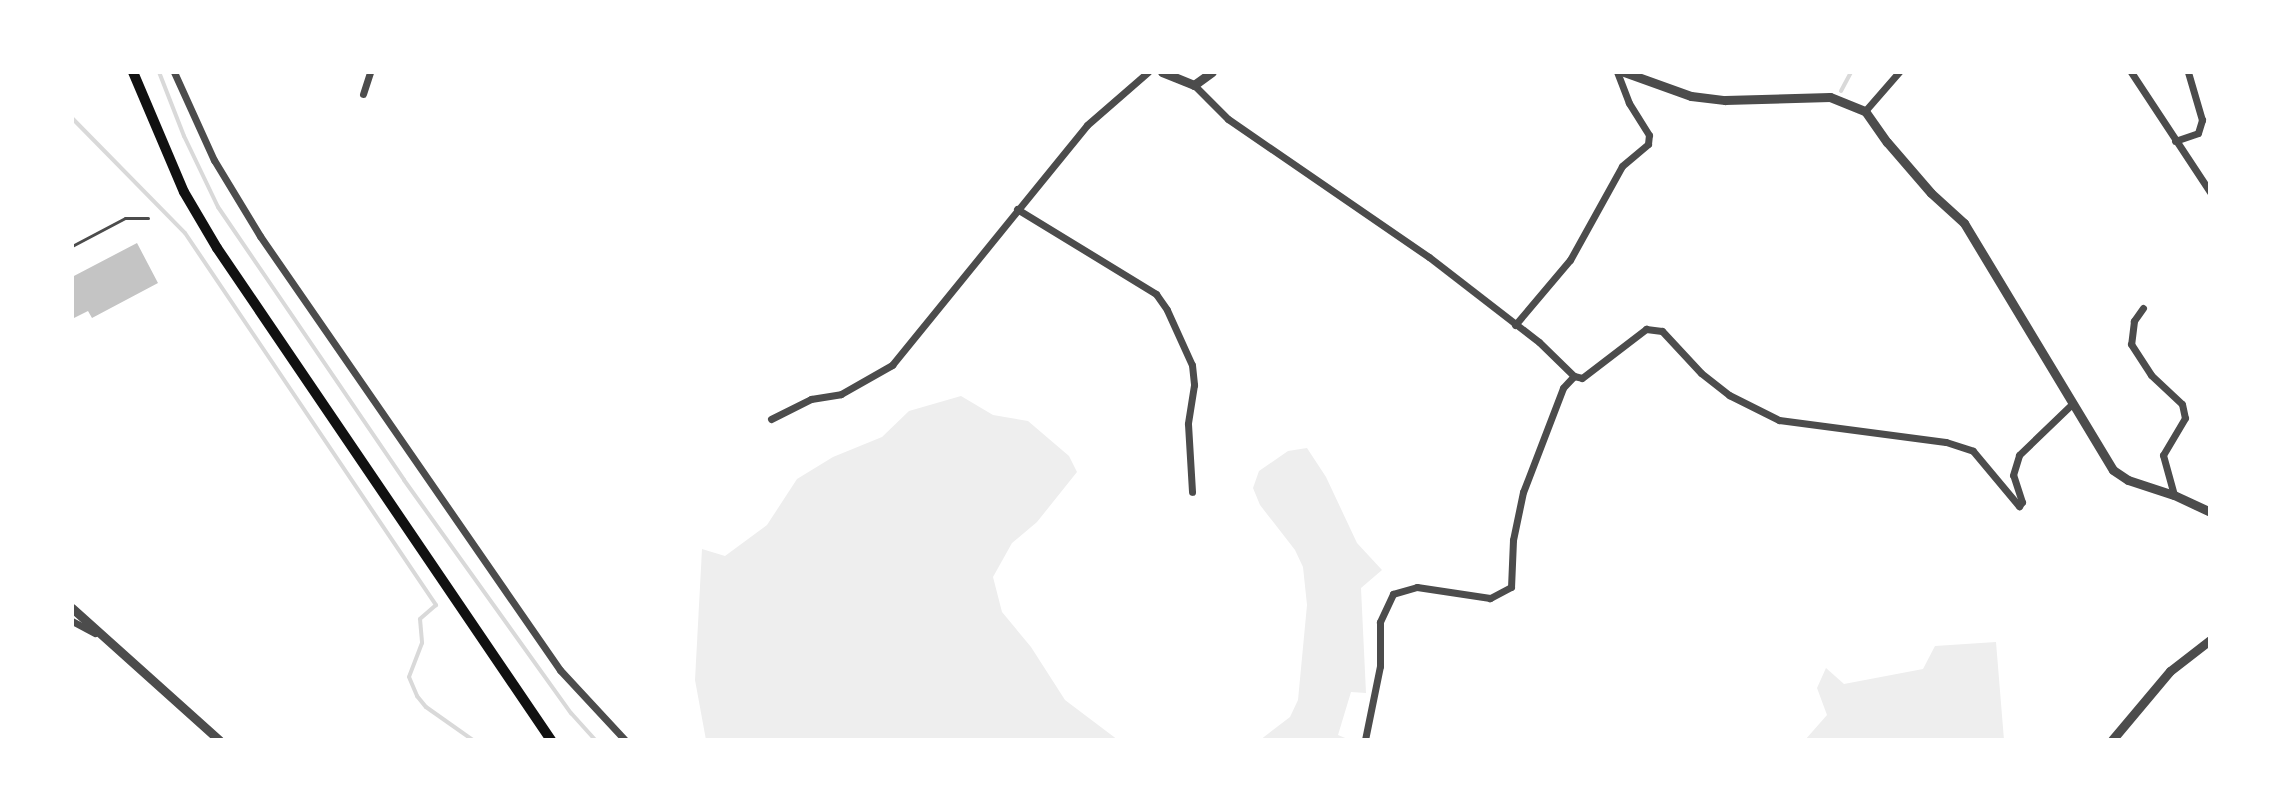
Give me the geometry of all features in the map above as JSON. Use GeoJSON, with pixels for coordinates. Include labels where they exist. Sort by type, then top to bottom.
{"type":"FeatureCollection","features":[{"type":"Feature","properties":{"kind":"main road"},"geometry":{"type":"LineString","coordinates":[[133,72],[184,192],[217,248],[551,740]]}},
{"type":"Feature","properties":{"kind":"street"},"geometry":{"type":"LineString","coordinates":[[174,72],[214,160],[260,236],[560,670],[625,740]]}},
{"type":"Feature","properties":{"kind":"street"},"geometry":{"type":"LineString","coordinates":[[363,94],[370,72]]}},
{"type":"Feature","properties":{"kind":"street"},"geometry":{"type":"LineString","coordinates":[[771,419],[811,399],[841,394],[892,365],[1087,125],[1148,72]]}},
{"type":"Feature","properties":{"kind":"street"},"geometry":{"type":"LineString","coordinates":[[1162,72],[1194,85],[1228,119],[1363,209],[1515,325],[1574,376],[1582,378],[1646,329],[1662,331],[1693,365],[1729,395],[1779,420],[1946,442],[1973,451],[2019,506],[2022,502],[2013,475],[2019,455],[2073,403]]}},
{"type":"Feature","properties":{"kind":"street"},"geometry":{"type":"LineString","coordinates":[[1194,85],[1212,72]]}},
{"type":"Feature","properties":{"kind":"street"},"geometry":{"type":"LineString","coordinates":[[1515,325],[1570,260],[1622,166],[1648,144],[1649,135],[1629,103],[1617,72]]}},
{"type":"Feature","properties":{"kind":"street"},"geometry":{"type":"LineString","coordinates":[[1624,72],[1691,96],[1725,100],[1830,97],[1865,111],[1931,193],[1964,223],[2073,403],[2093,442],[2113,470],[2128,480],[2174,495],[2210,512]]}},
{"type":"Feature","properties":{"kind":"street"},"geometry":{"type":"LineString","coordinates":[[1865,111],[1899,72]]}},
{"type":"Feature","properties":{"kind":"street"},"geometry":{"type":"LineString","coordinates":[[2131,72],[2208,188]]}},
{"type":"Feature","properties":{"kind":"street"},"geometry":{"type":"LineString","coordinates":[[2175,141],[2198,133],[2202,120],[2188,72]]}},
{"type":"Feature","properties":{"kind":"street"},"geometry":{"type":"LineString","coordinates":[[1017,209],[1156,294],[1167,310],[1192,365],[1188,424],[1192,492]]}},
{"type":"Feature","properties":{"kind":"street"},"geometry":{"type":"LineString","coordinates":[[2143,308],[2134,321],[2131,344],[2151,375],[2182,404],[2185,418],[2163,455],[2174,495]]}},
{"type":"Feature","properties":{"kind":"street"},"geometry":{"type":"LineString","coordinates":[[1365,740],[1380,666],[1380,622],[1393,594],[1417,587],[1490,598],[1511,587],[1513,540],[1523,492],[1563,388],[1574,376]]}},
{"type":"Feature","properties":{"kind":"street"},"geometry":{"type":"LineString","coordinates":[[72,608],[98,634],[164,687],[219,740]]}},
{"type":"Feature","properties":{"kind":"street"},"geometry":{"type":"LineString","coordinates":[[72,621],[98,634]]}},
{"type":"Feature","properties":{"kind":"street"},"geometry":{"type":"LineString","coordinates":[[2112,740],[2170,671],[2210,640]]}},
{"type":"Feature","properties":{"kind":"lane"},"geometry":{"type":"LineString","coordinates":[[72,246],[125,218],[148,218]]}},
{"type":"Feature","properties":{"kind":"shaded area"},"geometry":{"type":"Polygon","coordinates":[[[961,396],[993,415],[1028,421],[1069,456],[1077,472],[1037,522],[1012,543],[993,577],[1002,612],[1031,647],[1065,700],[1118,740],[706,740],[695,680],[702,549],[725,556],[767,525],[797,479],[833,457],[882,437],[909,411],[961,396]]]}},
{"type":"Feature","properties":{"kind":"shaded area"},"geometry":{"type":"Polygon","coordinates":[[[1307,448],[1326,477],[1357,543],[1382,570],[1361,588],[1366,693],[1351,692],[1338,735],[1350,740],[1260,740],[1290,717],[1298,700],[1307,605],[1303,567],[1295,550],[1260,505],[1253,488],[1259,471],[1288,451],[1307,448]]]}},
{"type":"Feature","properties":{"kind":"shaded area"},"geometry":{"type":"Polygon","coordinates":[[[1996,642],[2004,740],[1805,740],[1827,715],[1817,688],[1826,668],[1844,684],[1923,669],[1935,646],[1996,642]]]}},
{"type":"Feature","properties":{"kind":"building"},"geometry":{"type":"Polygon","coordinates":[[[137,243],[158,283],[92,318],[88,311],[72,319],[72,277],[137,243]]]}},
{"type":"Feature","properties":{"kind":"waterway"},"geometry":{"type":"LineString","coordinates":[[159,72],[184,136],[218,207],[404,480],[571,713],[595,740]]}},
{"type":"Feature","properties":{"kind":"waterway"},"geometry":{"type":"LineString","coordinates":[[1841,91],[1851,72]]}},
{"type":"Feature","properties":{"kind":"waterway"},"geometry":{"type":"LineString","coordinates":[[72,118],[185,233],[436,605],[420,619],[422,643],[409,677],[417,696],[426,707],[473,740]]}}]}
